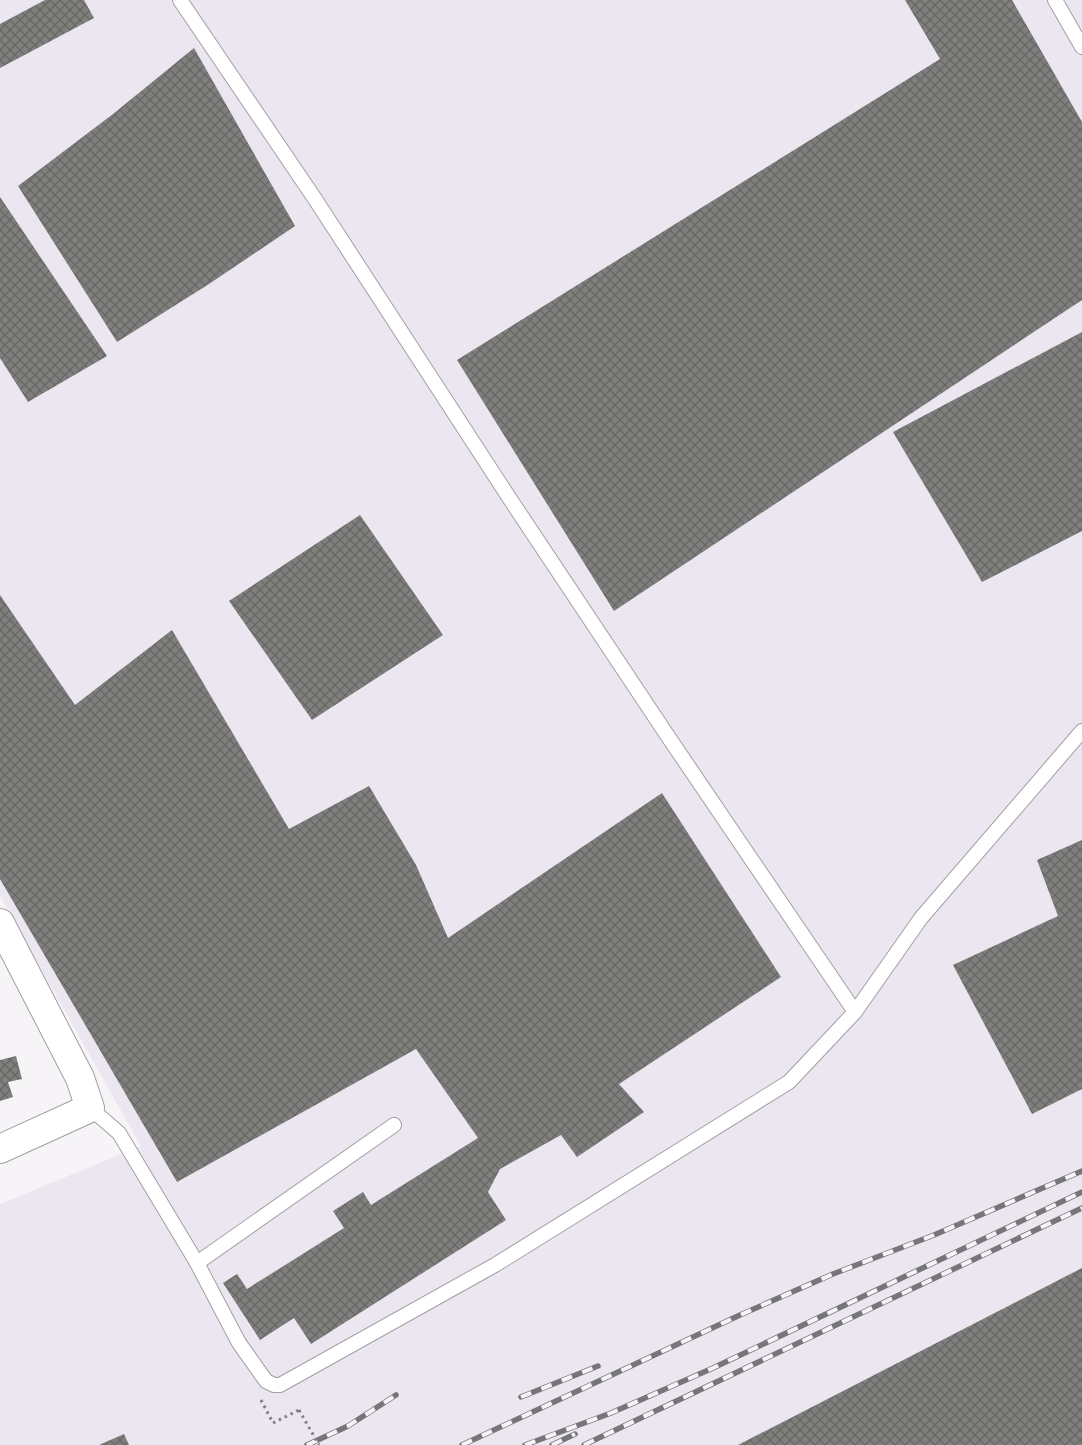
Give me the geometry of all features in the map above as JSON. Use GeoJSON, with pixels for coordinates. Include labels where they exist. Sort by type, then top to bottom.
{"type":"FeatureCollection","features":[{"type":"Feature","properties":{"kind":"street"},"geometry":{"type":"LineString","coordinates":[[0,1149],[90,1108],[80,1078],[2,932]]}},
{"type":"Feature","properties":{"kind":"lane"},"geometry":{"type":"LineString","coordinates":[[180,0],[315,199],[508,496],[667,735],[855,1012]]}},
{"type":"Feature","properties":{"kind":"lane"},"geometry":{"type":"LineString","coordinates":[[1055,0],[1082,47]]}},
{"type":"Feature","properties":{"kind":"lane"},"geometry":{"type":"LineString","coordinates":[[90,1108],[119,1133],[197,1264],[239,1343],[266,1381],[274,1385],[280,1385],[496,1265],[789,1082],[855,1012],[921,918],[1082,731]]}},
{"type":"Feature","properties":{"kind":"lane"},"geometry":{"type":"LineString","coordinates":[[197,1264],[394,1125]]}},
{"type":"Feature","properties":{"kind":"path"},"geometry":{"type":"LineString","coordinates":[[299,1410],[319,1445]]}},
{"type":"Feature","properties":{"kind":"shaded area"},"geometry":{"type":"Polygon","coordinates":[[[0,0],[1082,0],[1082,1445],[0,1445],[0,1204],[141,1146],[0,896],[0,0]]]}},
{"type":"Feature","properties":{"kind":"building"},"geometry":{"type":"Polygon","coordinates":[[[45,0],[84,0],[94,18],[0,68],[0,24],[45,0]]]}},
{"type":"Feature","properties":{"kind":"building"},"geometry":{"type":"Polygon","coordinates":[[[905,0],[1012,0],[1082,122],[1082,300],[614,611],[457,360],[940,59],[905,0]]]}},
{"type":"Feature","properties":{"kind":"building"},"geometry":{"type":"Polygon","coordinates":[[[194,48],[295,226],[209,284],[117,342],[18,186],[113,114],[194,48]]]}},
{"type":"Feature","properties":{"kind":"building"},"geometry":{"type":"Polygon","coordinates":[[[0,197],[107,356],[28,402],[0,358],[0,197]]]}},
{"type":"Feature","properties":{"kind":"building"},"geometry":{"type":"Polygon","coordinates":[[[1082,332],[1082,531],[982,582],[893,432],[1082,332]]]}},
{"type":"Feature","properties":{"kind":"building"},"geometry":{"type":"Polygon","coordinates":[[[360,515],[443,635],[312,720],[229,601],[360,515]]]}},
{"type":"Feature","properties":{"kind":"building"},"geometry":{"type":"Polygon","coordinates":[[[0,595],[75,705],[172,630],[289,829],[369,786],[416,865],[448,938],[662,793],[781,977],[619,1084],[644,1112],[577,1157],[561,1135],[500,1169],[488,1192],[506,1220],[311,1344],[294,1318],[260,1340],[223,1283],[237,1274],[247,1289],[344,1228],[333,1211],[363,1192],[371,1205],[478,1138],[416,1049],[177,1182],[0,879],[0,595]]]}},
{"type":"Feature","properties":{"kind":"building"},"geometry":{"type":"Polygon","coordinates":[[[1082,840],[1082,1089],[1032,1114],[953,965],[1058,916],[1037,860],[1082,840]]]}},
{"type":"Feature","properties":{"kind":"building"},"geometry":{"type":"Polygon","coordinates":[[[16,1056],[22,1079],[8,1082],[13,1097],[0,1101],[0,1060],[16,1056]]]}},
{"type":"Feature","properties":{"kind":"building"},"geometry":{"type":"Polygon","coordinates":[[[1082,1268],[1082,1445],[738,1445],[1082,1268]]]}},
{"type":"Feature","properties":{"kind":"building"},"geometry":{"type":"Polygon","coordinates":[[[124,1434],[129,1445],[99,1445],[124,1434]]]}},
{"type":"Feature","properties":{"kind":"railway"},"geometry":{"type":"LineString","coordinates":[[462,1445],[740,1315],[833,1274],[934,1235],[1082,1171]]}},
{"type":"Feature","properties":{"kind":"railway"},"geometry":{"type":"LineString","coordinates":[[525,1445],[611,1413],[713,1368],[1082,1192]]}},
{"type":"Feature","properties":{"kind":"railway"},"geometry":{"type":"LineString","coordinates":[[584,1445],[1082,1208]]}},
{"type":"Feature","properties":{"kind":"railway"},"geometry":{"type":"LineString","coordinates":[[521,1397],[598,1366]]}},
{"type":"Feature","properties":{"kind":"railway"},"geometry":{"type":"LineString","coordinates":[[307,1445],[348,1426],[396,1395]]}},
{"type":"Feature","properties":{"kind":"railway"},"geometry":{"type":"LineString","coordinates":[[552,1445],[575,1434]]}}]}
